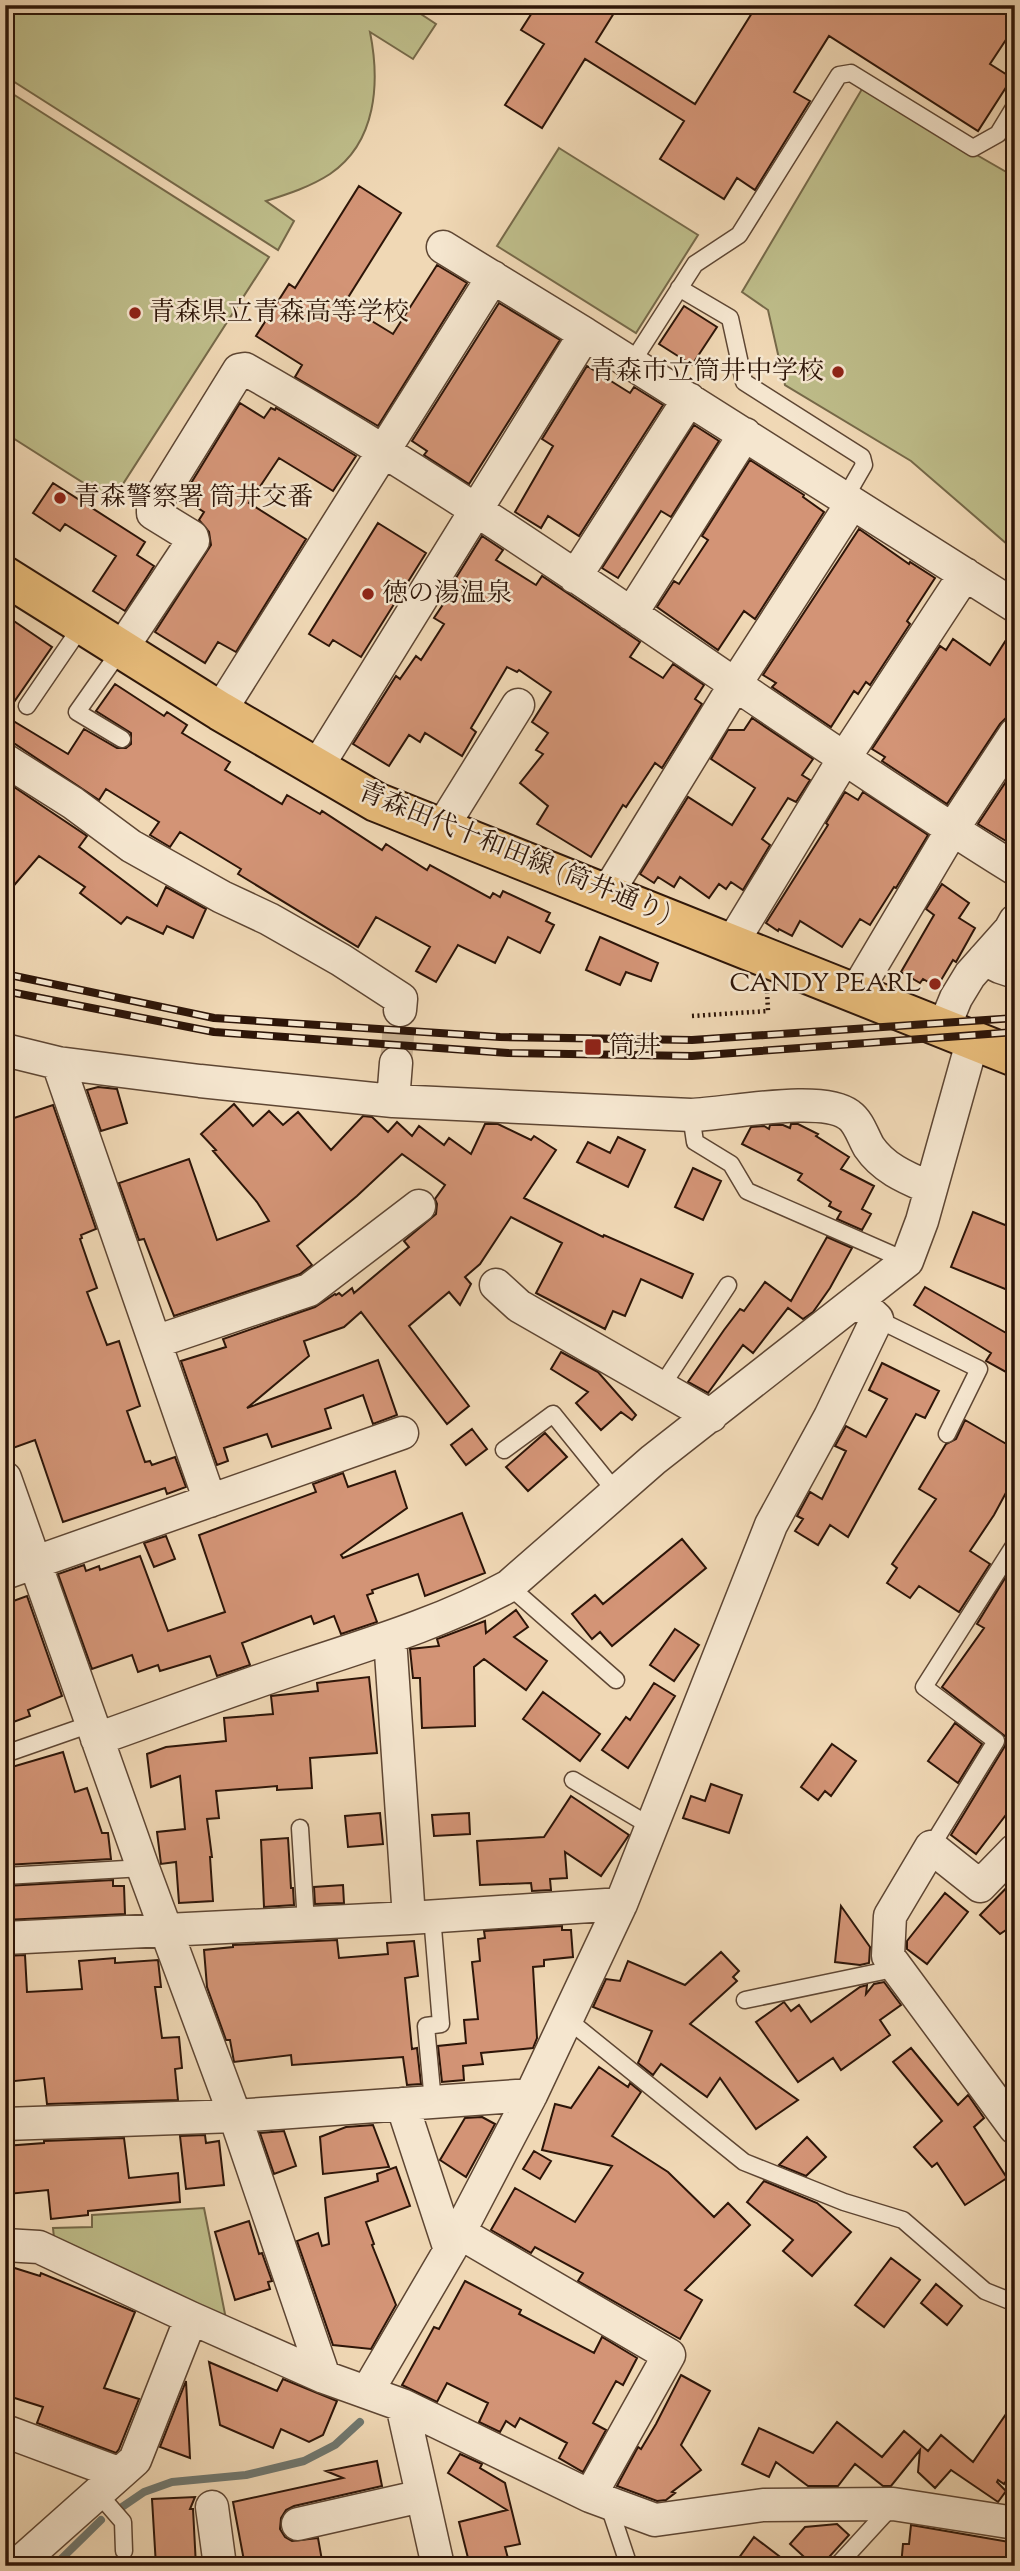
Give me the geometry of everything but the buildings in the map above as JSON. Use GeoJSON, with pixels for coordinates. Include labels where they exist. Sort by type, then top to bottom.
{"type":"FeatureCollection","features":[{"type":"Feature","properties":{"kind":"main road","name":"青森田代十和田線 (筒井通り)"},"geometry":{"type":"LineString","coordinates":[[5,576],[220,711],[376,802],[1015,1056]]}},
{"type":"Feature","properties":{"kind":"street"},"geometry":{"type":"LineString","coordinates":[[443,247],[745,434],[1015,606]]}},
{"type":"Feature","properties":{"kind":"street"},"geometry":{"type":"LineString","coordinates":[[220,711],[493,277]]}},
{"type":"Feature","properties":{"kind":"street"},"geometry":{"type":"LineString","coordinates":[[317,767],[585,334]]}},
{"type":"Feature","properties":{"kind":"street"},"geometry":{"type":"LineString","coordinates":[[122,648],[193,541],[192,537],[153,513],[153,509],[239,370],[245,369],[474,510],[952,830],[1015,869]]}},
{"type":"Feature","properties":{"kind":"street"},"geometry":{"type":"LineString","coordinates":[[575,577],[689,399]]}},
{"type":"Feature","properties":{"kind":"street"},"geometry":{"type":"LineString","coordinates":[[631,614],[745,434]]}},
{"type":"Feature","properties":{"kind":"street"},"geometry":{"type":"LineString","coordinates":[[606,895],[848,501]]}},
{"type":"Feature","properties":{"kind":"street"},"geometry":{"type":"LineString","coordinates":[[732,943],[845,757],[965,574]]}},
{"type":"Feature","properties":{"kind":"street"},"geometry":{"type":"LineString","coordinates":[[441,829],[518,705]]}},
{"type":"Feature","properties":{"kind":"street"},"geometry":{"type":"LineString","coordinates":[[856,992],[952,830],[1015,734]]}},
{"type":"Feature","properties":{"kind":"street"},"geometry":{"type":"LineString","coordinates":[[5,760],[73,803],[131,846],[341,960],[401,999],[400,1010]]}},
{"type":"Feature","properties":{"kind":"street"},"geometry":{"type":"LineString","coordinates":[[94,1731],[390,1638],[509,1586],[616,1492],[711,1416],[867,1310],[907,1261],[922,1221],[958,1033],[961,988],[1015,921]]}},
{"type":"Feature","properties":{"kind":"street"},"geometry":{"type":"LineString","coordinates":[[984,959],[1000,968],[1015,972]]}},
{"type":"Feature","properties":{"kind":"street"},"geometry":{"type":"LineString","coordinates":[[5,1050],[58,1063],[393,1101],[691,1115],[806,1104],[829,1107],[849,1115],[869,1146],[895,1172],[930,1188]]}},
{"type":"Feature","properties":{"kind":"street"},"geometry":{"type":"LineString","coordinates":[[58,1063],[210,1501]]}},
{"type":"Feature","properties":{"kind":"street"},"geometry":{"type":"LineString","coordinates":[[393,1101],[396,1063]]}},
{"type":"Feature","properties":{"kind":"street"},"geometry":{"type":"LineString","coordinates":[[155,1342],[309,1290],[419,1206]]}},
{"type":"Feature","properties":{"kind":"street"},"geometry":{"type":"LineString","coordinates":[[496,1285],[519,1306],[711,1416]]}},
{"type":"Feature","properties":{"kind":"street"},"geometry":{"type":"LineString","coordinates":[[368,2392],[455,2241],[531,2095],[621,1904],[771,1525],[830,1417],[867,1310]]}},
{"type":"Feature","properties":{"kind":"street"},"geometry":{"type":"LineString","coordinates":[[5,1573],[402,1433]]}},
{"type":"Feature","properties":{"kind":"street"},"geometry":{"type":"LineString","coordinates":[[5,1478],[143,1868],[235,2116],[324,2377]]}},
{"type":"Feature","properties":{"kind":"street"},"geometry":{"type":"LineString","coordinates":[[390,1638],[420,1917]]}},
{"type":"Feature","properties":{"kind":"street"},"geometry":{"type":"LineString","coordinates":[[1015,1850],[980,1886],[931,1847],[890,1916],[888,1955],[1015,2128]]}},
{"type":"Feature","properties":{"kind":"street"},"geometry":{"type":"LineString","coordinates":[[5,1938],[621,1904]]}},
{"type":"Feature","properties":{"kind":"street"},"geometry":{"type":"LineString","coordinates":[[5,2124],[235,2116],[531,2095]]}},
{"type":"Feature","properties":{"kind":"street"},"geometry":{"type":"LineString","coordinates":[[417,2103],[455,2241],[669,2355],[599,2500]]}},
{"type":"Feature","properties":{"kind":"street"},"geometry":{"type":"LineString","coordinates":[[5,2245],[39,2247],[324,2377],[402,2405],[599,2500],[656,2520],[764,2505],[893,2504],[1015,2524]]}},
{"type":"Feature","properties":{"kind":"street"},"geometry":{"type":"LineString","coordinates":[[16,2566],[135,2460],[191,2318]]}},
{"type":"Feature","properties":{"kind":"street"},"geometry":{"type":"LineString","coordinates":[[402,2405],[438,2566]]}},
{"type":"Feature","properties":{"kind":"street"},"geometry":{"type":"LineString","coordinates":[[5,2431],[107,2483]]}},
{"type":"Feature","properties":{"kind":"street"},"geometry":{"type":"LineString","coordinates":[[298,2524],[422,2496]]}},
{"type":"Feature","properties":{"kind":"street"},"geometry":{"type":"LineString","coordinates":[[212,2507],[220,2566]]}},
{"type":"Feature","properties":{"kind":"lane"},"geometry":{"type":"LineString","coordinates":[[631,363],[695,264],[739,235],[839,75],[851,73],[973,148],[998,134],[1015,106]]}},
{"type":"Feature","properties":{"kind":"lane"},"geometry":{"type":"LineString","coordinates":[[680,289],[730,318],[744,382],[862,457],[864,465],[848,501]]}},
{"type":"Feature","properties":{"kind":"lane"},"geometry":{"type":"LineString","coordinates":[[27,706],[83,624]]}},
{"type":"Feature","properties":{"kind":"lane"},"geometry":{"type":"LineString","coordinates":[[122,648],[77,712],[122,739]]}},
{"type":"Feature","properties":{"kind":"lane"},"geometry":{"type":"LineString","coordinates":[[691,1115],[695,1142],[731,1164],[747,1191],[907,1261]]}},
{"type":"Feature","properties":{"kind":"lane"},"geometry":{"type":"LineString","coordinates":[[661,1387],[728,1285]]}},
{"type":"Feature","properties":{"kind":"lane"},"geometry":{"type":"LineString","coordinates":[[867,1310],[979,1368],[947,1434]]}},
{"type":"Feature","properties":{"kind":"lane"},"geometry":{"type":"LineString","coordinates":[[504,1450],[553,1414],[616,1492]]}},
{"type":"Feature","properties":{"kind":"lane"},"geometry":{"type":"LineString","coordinates":[[931,1847],[996,1741],[924,1687],[1015,1544]]}},
{"type":"Feature","properties":{"kind":"lane"},"geometry":{"type":"LineString","coordinates":[[509,1586],[616,1680]]}},
{"type":"Feature","properties":{"kind":"lane"},"geometry":{"type":"LineString","coordinates":[[5,1754],[94,1731]]}},
{"type":"Feature","properties":{"kind":"lane"},"geometry":{"type":"LineString","coordinates":[[573,1780],[652,1827]]}},
{"type":"Feature","properties":{"kind":"lane"},"geometry":{"type":"LineString","coordinates":[[300,1828],[306,1923]]}},
{"type":"Feature","properties":{"kind":"lane"},"geometry":{"type":"LineString","coordinates":[[5,1876],[143,1868]]}},
{"type":"Feature","properties":{"kind":"lane"},"geometry":{"type":"LineString","coordinates":[[417,2103],[426,2026],[441,2024],[420,1917]]}},
{"type":"Feature","properties":{"kind":"lane"},"geometry":{"type":"LineString","coordinates":[[745,2000],[898,1968]]}},
{"type":"Feature","properties":{"kind":"lane"},"geometry":{"type":"LineString","coordinates":[[566,2019],[744,2162],[844,2202],[903,2220],[985,2291],[1015,2303]]}},
{"type":"Feature","properties":{"kind":"lane"},"geometry":{"type":"LineString","coordinates":[[107,2483],[123,2522],[124,2551]]}},
{"type":"Feature","properties":{"kind":"lane"},"geometry":{"type":"LineString","coordinates":[[599,2500],[629,2566]]}},
{"type":"Feature","properties":{"kind":"lane"},"geometry":{"type":"LineString","coordinates":[[837,2566],[893,2504]]}},
{"type":"Feature","properties":{"kind":"path"},"geometry":{"type":"LineString","coordinates":[[691,1016],[768,1012],[767,993]]}},
{"type":"Feature","properties":{"kind":"shaded area"},"geometry":{"type":"Polygon","coordinates":[[[5,5],[407,5],[436,24],[413,59],[370,32],[375,71],[371,110],[366,128],[346,161],[330,174],[291,193],[266,201],[294,221],[278,250],[5,76],[5,5]]]}},
{"type":"Feature","properties":{"kind":"shaded area"},"geometry":{"type":"Polygon","coordinates":[[[5,89],[269,257],[112,501],[5,433],[5,89]]]}},
{"type":"Feature","properties":{"kind":"shaded area"},"geometry":{"type":"Polygon","coordinates":[[[862,89],[1015,177],[1015,551],[911,461],[785,385],[768,310],[742,292],[862,89]]]}},
{"type":"Feature","properties":{"kind":"shaded area"},"geometry":{"type":"Polygon","coordinates":[[[559,148],[698,235],[636,333],[497,246],[559,148]]]}},
{"type":"Feature","properties":{"kind":"shaded area"},"geometry":{"type":"Polygon","coordinates":[[[204,2208],[226,2319],[54,2238],[53,2228],[92,2227],[92,2215],[204,2208]]]}},
{"type":"Feature","properties":{"kind":"waterway"},"geometry":{"type":"LineString","coordinates":[[122,2507],[144,2492],[172,2482],[246,2475],[304,2461],[335,2445],[360,2422]]}},
{"type":"Feature","properties":{"kind":"waterway"},"geometry":{"type":"LineString","coordinates":[[54,2566],[101,2520]]}},
{"type":"Feature","properties":{"kind":"tunnel"},"geometry":{"type":"LineString","coordinates":[[396,1063],[400,1010]]}},
{"type":"Feature","properties":{"kind":"railway"},"geometry":{"type":"LineString","coordinates":[[5,974],[214,1018],[500,1037],[692,1040],[1015,1018]]}},
{"type":"Feature","properties":{"kind":"railway"},"geometry":{"type":"LineString","coordinates":[[5,991],[214,1032],[508,1053],[692,1056],[1015,1032]]}},
{"type":"Feature","properties":{"kind":"place","name":"青森県立青森高等学校"},"geometry":{"type":"Point","coordinates":[135,313]}},
{"type":"Feature","properties":{"kind":"place","name":"青森市立筒井中学校"},"geometry":{"type":"Point","coordinates":[838,372]}},
{"type":"Feature","properties":{"kind":"place","name":"青森警察署 筒井交番"},"geometry":{"type":"Point","coordinates":[60,498]}},
{"type":"Feature","properties":{"kind":"place","name":"徳の湯温泉"},"geometry":{"type":"Point","coordinates":[368,594]}},
{"type":"Feature","properties":{"kind":"place","name":"CANDY PEARL"},"geometry":{"type":"Point","coordinates":[935,984]}},
{"type":"Feature","properties":{"kind":"place","name":"筒井"},"geometry":{"type":"Point","coordinates":[593,1047]}}]}
